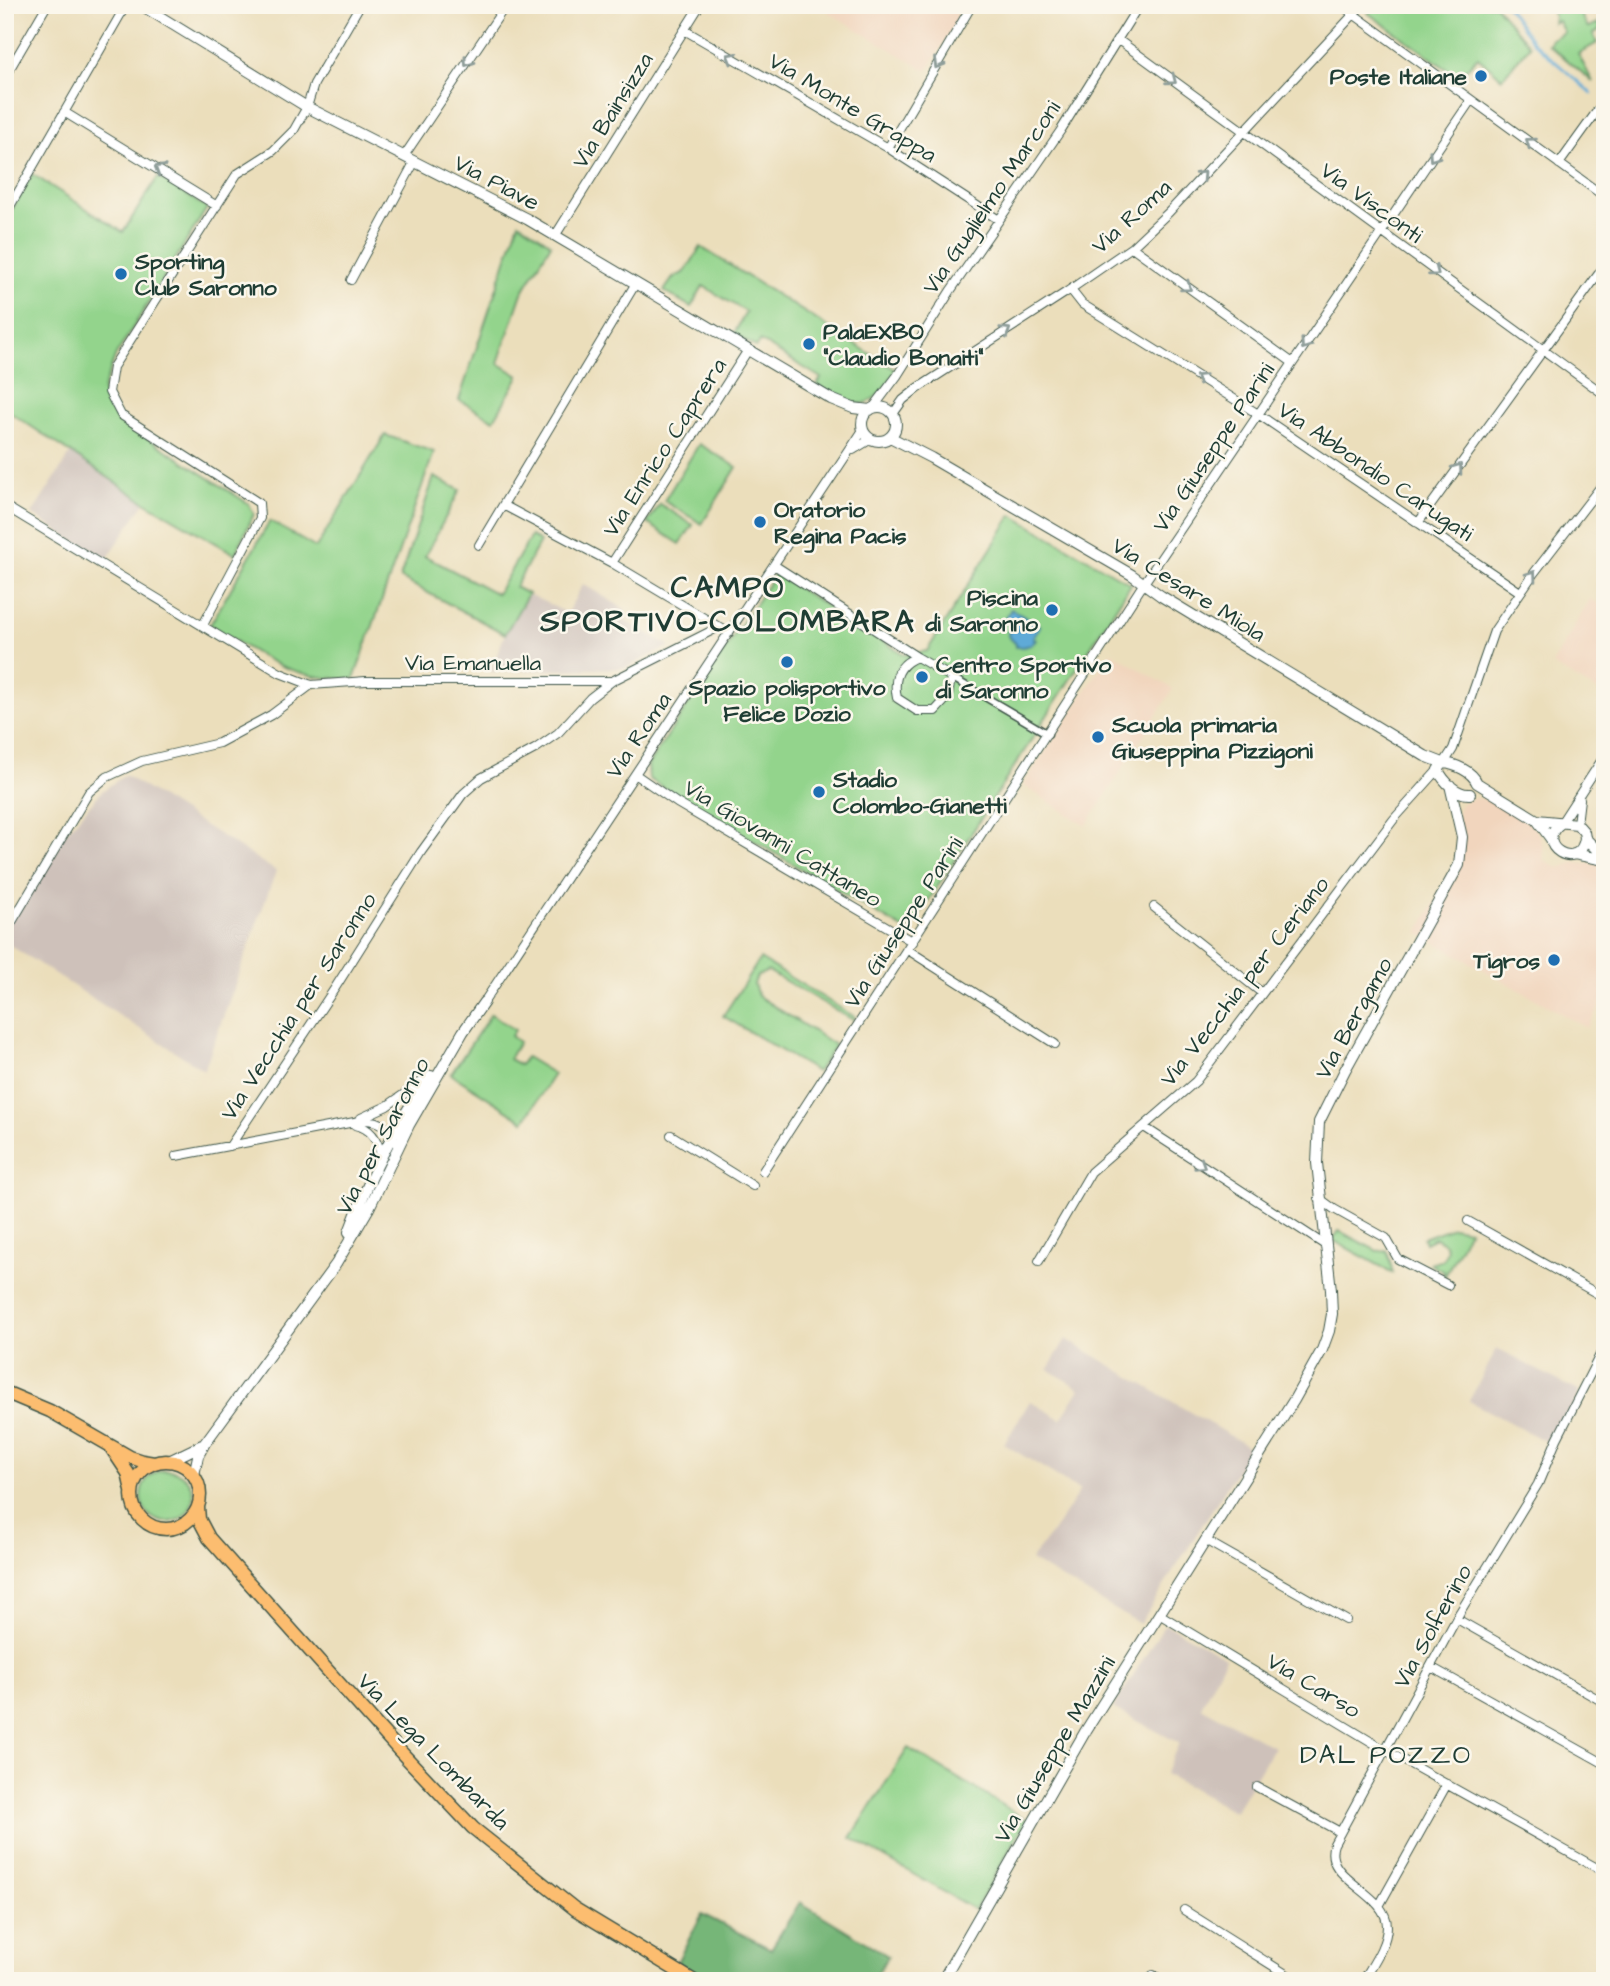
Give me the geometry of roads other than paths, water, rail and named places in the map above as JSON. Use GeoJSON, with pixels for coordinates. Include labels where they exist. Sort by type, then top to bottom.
{"type":"FeatureCollection","features":[{"type":"Feature","properties":{"kind":"main road"},"geometry":{"type":"LineString","coordinates":[[5,1392],[50,1411],[142,1461],[169,1461],[183,1465],[194,1475],[199,1488],[198,1507],[187,1521],[173,1528]]}},
{"type":"Feature","properties":{"kind":"main road"},"geometry":{"type":"LineString","coordinates":[[107,1444],[128,1473],[133,1503],[140,1517],[156,1527],[184,1528],[209,1538]]}},
{"type":"Feature","properties":{"kind":"main road"},"geometry":{"type":"LineString","coordinates":[[132,1491],[141,1471],[155,1463]]}},
{"type":"Feature","properties":{"kind":"main road","name":"Via Lega Lombarda"},"geometry":{"type":"LineString","coordinates":[[198,1507],[199,1519],[209,1538],[398,1749],[473,1828],[575,1909],[694,1981]]}},
{"type":"Feature","properties":{"kind":"street"},"geometry":{"type":"LineString","coordinates":[[5,77],[47,5]]}},
{"type":"Feature","properties":{"kind":"street"},"geometry":{"type":"LineString","coordinates":[[5,215],[126,5]]}},
{"type":"Feature","properties":{"kind":"street","name":"Via Piave"},"geometry":{"type":"LineString","coordinates":[[141,5],[307,107],[506,207],[831,399],[853,408],[871,409]]}},
{"type":"Feature","properties":{"kind":"street"},"geometry":{"type":"LineString","coordinates":[[203,625],[260,517],[259,503],[121,415],[109,392],[113,367],[237,174],[287,139],[307,107],[314,84],[360,5]]}},
{"type":"Feature","properties":{"kind":"street"},"geometry":{"type":"LineString","coordinates":[[404,156],[506,5]]}},
{"type":"Feature","properties":{"kind":"street","name":"Via Bainsizza"},"geometry":{"type":"LineString","coordinates":[[555,236],[700,5]]}},
{"type":"Feature","properties":{"kind":"street"},"geometry":{"type":"LineString","coordinates":[[888,148],[972,5]]}},
{"type":"Feature","properties":{"kind":"street","name":"Via Guglielmo Marconi"},"geometry":{"type":"LineString","coordinates":[[871,409],[897,376],[951,290],[1061,130],[1138,5]]}},
{"type":"Feature","properties":{"kind":"street"},"geometry":{"type":"LineString","coordinates":[[1341,5],[1605,197]]}},
{"type":"Feature","properties":{"kind":"street","name":"Via Roma"},"geometry":{"type":"LineString","coordinates":[[893,414],[903,400],[918,388],[1071,290],[1132,247],[1169,212],[1363,5]]}},
{"type":"Feature","properties":{"kind":"street","name":"Via Monte Grappa"},"geometry":{"type":"LineString","coordinates":[[686,31],[888,148],[999,220]]}},
{"type":"Feature","properties":{"kind":"street","name":"Via Visconti"},"geometry":{"type":"LineString","coordinates":[[1117,39],[1605,395]]}},
{"type":"Feature","properties":{"kind":"street","name":"Via Giuseppe Parini"},"geometry":{"type":"LineString","coordinates":[[763,1171],[1144,583],[1471,100]]}},
{"type":"Feature","properties":{"kind":"street"},"geometry":{"type":"LineString","coordinates":[[1559,164],[1604,101]]}},
{"type":"Feature","properties":{"kind":"street"},"geometry":{"type":"LineString","coordinates":[[64,112],[217,206]]}},
{"type":"Feature","properties":{"kind":"street"},"geometry":{"type":"LineString","coordinates":[[351,280],[415,162]]}},
{"type":"Feature","properties":{"kind":"street"},"geometry":{"type":"LineString","coordinates":[[1132,247],[1293,363]]}},
{"type":"Feature","properties":{"kind":"street"},"geometry":{"type":"LineString","coordinates":[[1419,523],[1605,265]]}},
{"type":"Feature","properties":{"kind":"street"},"geometry":{"type":"LineString","coordinates":[[479,545],[636,283]]}},
{"type":"Feature","properties":{"kind":"street","name":"Via Abbondio Carugati"},"geometry":{"type":"LineString","coordinates":[[1071,290],[1083,304],[1258,414],[1520,592]]}},
{"type":"Feature","properties":{"kind":"street","name":"Via Enrico Caprera"},"geometry":{"type":"LineString","coordinates":[[612,564],[748,350]]}},
{"type":"Feature","properties":{"kind":"street","name":"Via Piave"},"geometry":{"type":"LineString","coordinates":[[831,399],[863,427]]}},
{"type":"Feature","properties":{"kind":"street"},"geometry":{"type":"LineString","coordinates":[[885,408],[893,414],[892,433],[884,440],[871,439],[863,427],[864,415],[871,409],[885,408]]}},
{"type":"Feature","properties":{"kind":"street","name":"Via Roma"},"geometry":{"type":"LineString","coordinates":[[484,1002],[848,454],[863,427]]}},
{"type":"Feature","properties":{"kind":"street","name":"Via Cesare Miola"},"geometry":{"type":"LineString","coordinates":[[892,433],[931,458],[1084,542],[1161,596],[1425,756],[1444,771]]}},
{"type":"Feature","properties":{"kind":"street","name":"Via Roma"},"geometry":{"type":"LineString","coordinates":[[848,454],[871,439]]}},
{"type":"Feature","properties":{"kind":"street","name":"Via Bergamo"},"geometry":{"type":"LineString","coordinates":[[1325,1245],[1316,1151],[1322,1114],[1459,865],[1463,841],[1444,771],[1494,631],[1520,592],[1605,481]]}},
{"type":"Feature","properties":{"kind":"street"},"geometry":{"type":"LineString","coordinates":[[503,505],[612,564],[729,633]]}},
{"type":"Feature","properties":{"kind":"street"},"geometry":{"type":"LineString","coordinates":[[5,506],[280,673],[311,685]]}},
{"type":"Feature","properties":{"kind":"street"},"geometry":{"type":"LineString","coordinates":[[774,565],[917,657],[1048,734]]}},
{"type":"Feature","properties":{"kind":"street"},"geometry":{"type":"LineString","coordinates":[[612,681],[719,626]]}},
{"type":"Feature","properties":{"kind":"street"},"geometry":{"type":"LineString","coordinates":[[917,657],[901,667],[896,677],[897,698],[903,703],[917,711],[935,711],[948,697],[951,677]]}},
{"type":"Feature","properties":{"kind":"street","name":"Via Emanuella"},"geometry":{"type":"LineString","coordinates":[[311,685],[400,681],[612,681]]}},
{"type":"Feature","properties":{"kind":"street","name":"Via Vecchia per Saronno"},"geometry":{"type":"LineString","coordinates":[[230,1146],[335,988],[398,887],[463,794],[481,778],[535,749],[558,733],[590,698],[612,681]]}},
{"type":"Feature","properties":{"kind":"street"},"geometry":{"type":"LineString","coordinates":[[6,932],[89,792],[107,777],[163,754],[219,743],[271,715],[311,685]]}},
{"type":"Feature","properties":{"kind":"street"},"geometry":{"type":"LineString","coordinates":[[1551,839],[1554,829],[1580,796],[1605,755]]}},
{"type":"Feature","properties":{"kind":"street"},"geometry":{"type":"LineString","coordinates":[[1444,771],[1463,794],[1473,790],[1502,800],[1537,820],[1577,824],[1584,832],[1585,838],[1582,849],[1574,854]]}},
{"type":"Feature","properties":{"kind":"street"},"geometry":{"type":"LineString","coordinates":[[1444,771],[1471,774],[1473,790]]}},
{"type":"Feature","properties":{"kind":"street","name":"Via Vecchia per Ceriano"},"geometry":{"type":"LineString","coordinates":[[1039,1261],[1091,1172],[1196,1081],[1394,819],[1423,786],[1444,771]]}},
{"type":"Feature","properties":{"kind":"street","name":"Via Giovanni Cattaneo"},"geometry":{"type":"LineString","coordinates":[[635,774],[677,803],[910,946],[1055,1044]]}},
{"type":"Feature","properties":{"kind":"street","name":"Via Bergamo"},"geometry":{"type":"LineString","coordinates":[[1459,820],[1473,790]]}},
{"type":"Feature","properties":{"kind":"street"},"geometry":{"type":"LineString","coordinates":[[1577,824],[1580,796]]}},
{"type":"Feature","properties":{"kind":"street"},"geometry":{"type":"LineString","coordinates":[[1537,820],[1559,852],[1605,859]]}},
{"type":"Feature","properties":{"kind":"street"},"geometry":{"type":"LineString","coordinates":[[1585,838],[1605,859]]}},
{"type":"Feature","properties":{"kind":"street"},"geometry":{"type":"LineString","coordinates":[[1154,907],[1262,993]]}},
{"type":"Feature","properties":{"kind":"street","name":"Via per Saronno"},"geometry":{"type":"LineString","coordinates":[[341,1255],[361,1203],[392,1138],[432,1074],[484,1002]]}},
{"type":"Feature","properties":{"kind":"street","name":"Via per Saronno"},"geometry":{"type":"LineString","coordinates":[[194,1475],[198,1456],[205,1443],[341,1255],[369,1208],[395,1151],[460,1036]]}},
{"type":"Feature","properties":{"kind":"street"},"geometry":{"type":"LineString","coordinates":[[345,1125],[387,1106],[432,1074]]}},
{"type":"Feature","properties":{"kind":"street"},"geometry":{"type":"LineString","coordinates":[[176,1156],[365,1120],[381,1123],[392,1138],[395,1151]]}},
{"type":"Feature","properties":{"kind":"street"},"geometry":{"type":"LineString","coordinates":[[345,1125],[359,1125],[373,1134],[382,1159]]}},
{"type":"Feature","properties":{"kind":"street"},"geometry":{"type":"LineString","coordinates":[[1144,1127],[1325,1245]]}},
{"type":"Feature","properties":{"kind":"street"},"geometry":{"type":"LineString","coordinates":[[671,1135],[753,1185]]}},
{"type":"Feature","properties":{"kind":"street"},"geometry":{"type":"LineString","coordinates":[[1320,1198],[1385,1238],[1398,1259],[1448,1286]]}},
{"type":"Feature","properties":{"kind":"street"},"geometry":{"type":"LineString","coordinates":[[1468,1221],[1605,1298]]}},
{"type":"Feature","properties":{"kind":"street","name":"Via Giuseppe Mazzini"},"geometry":{"type":"LineString","coordinates":[[942,1981],[1045,1799],[1322,1350],[1332,1314],[1325,1245]]}},
{"type":"Feature","properties":{"kind":"street","name":"Via Solferino"},"geometry":{"type":"LineString","coordinates":[[1379,1906],[1332,1860],[1331,1851],[1457,1619],[1538,1484],[1557,1439],[1605,1345]]}},
{"type":"Feature","properties":{"kind":"street","name":"Via per Saronno"},"geometry":{"type":"LineString","coordinates":[[169,1461],[205,1443]]}},
{"type":"Feature","properties":{"kind":"street"},"geometry":{"type":"LineString","coordinates":[[1205,1540],[1346,1620]]}},
{"type":"Feature","properties":{"kind":"street","name":"Via Carso"},"geometry":{"type":"LineString","coordinates":[[1159,1614],[1385,1750],[1597,1868]]}},
{"type":"Feature","properties":{"kind":"street"},"geometry":{"type":"LineString","coordinates":[[1457,1619],[1605,1703]]}},
{"type":"Feature","properties":{"kind":"street"},"geometry":{"type":"LineString","coordinates":[[1431,1667],[1605,1764]]}},
{"type":"Feature","properties":{"kind":"street"},"geometry":{"type":"LineString","coordinates":[[1363,1981],[1387,1934],[1385,1915],[1379,1906],[1447,1784]]}},
{"type":"Feature","properties":{"kind":"street"},"geometry":{"type":"LineString","coordinates":[[1257,1787],[1340,1832]]}},
{"type":"Feature","properties":{"kind":"street"},"geometry":{"type":"LineString","coordinates":[[1184,1910],[1297,1981]]}},
{"type":"Feature","properties":{"kind":"street"},"geometry":{"type":"LineString","coordinates":[[1153,1975],[1164,1981]]}},
{"type":"Feature","properties":{"kind":"water"},"geometry":{"type":"Polygon","coordinates":[[[1011,609],[1040,626],[1032,644],[1016,647],[1008,636],[1009,626],[1019,631],[1004,621],[1011,609]]]}},
{"type":"Feature","properties":{"kind":"waterway"},"geometry":{"type":"LineString","coordinates":[[1506,5],[1533,42],[1592,94]]}},
{"type":"Feature","properties":{"kind":"place","name":"Poste Italiane"},"geometry":{"type":"Point","coordinates":[1481,76]}},
{"type":"Feature","properties":{"kind":"place","name":"Sporting Club Saronno"},"geometry":{"type":"Point","coordinates":[121,274]}},
{"type":"Feature","properties":{"kind":"place","name":"PalaEXBO \"Claudio Bonaiti\""},"geometry":{"type":"Point","coordinates":[809,344]}},
{"type":"Feature","properties":{"kind":"place","name":"Oratorio Regina Pacis"},"geometry":{"type":"Point","coordinates":[760,522]}},
{"type":"Feature","properties":{"kind":"place","name":"Piscina di Saronno"},"geometry":{"type":"Point","coordinates":[1052,610]}},
{"type":"Feature","properties":{"kind":"place","name":"Spazio polisportivo Felice Dozio"},"geometry":{"type":"Point","coordinates":[787,662]}},
{"type":"Feature","properties":{"kind":"place","name":"Centro Sportivo di Saronno"},"geometry":{"type":"Point","coordinates":[922,677]}},
{"type":"Feature","properties":{"kind":"place","name":"Scuola primaria Giuseppina Pizzigoni"},"geometry":{"type":"Point","coordinates":[1098,737]}},
{"type":"Feature","properties":{"kind":"place","name":"Stadio Colombo-Gianetti"},"geometry":{"type":"Point","coordinates":[819,792]}},
{"type":"Feature","properties":{"kind":"place","name":"Tigros"},"geometry":{"type":"Point","coordinates":[1554,960]}},
{"type":"Feature","properties":{"kind":"district","name":"CAMPO SPORTIVO-COLOMBARA"},"geometry":{"type":"Point","coordinates":[728,604]}},
{"type":"Feature","properties":{"kind":"district","name":"DAL POZZO"},"geometry":{"type":"Point","coordinates":[1386,1754]}}]}
